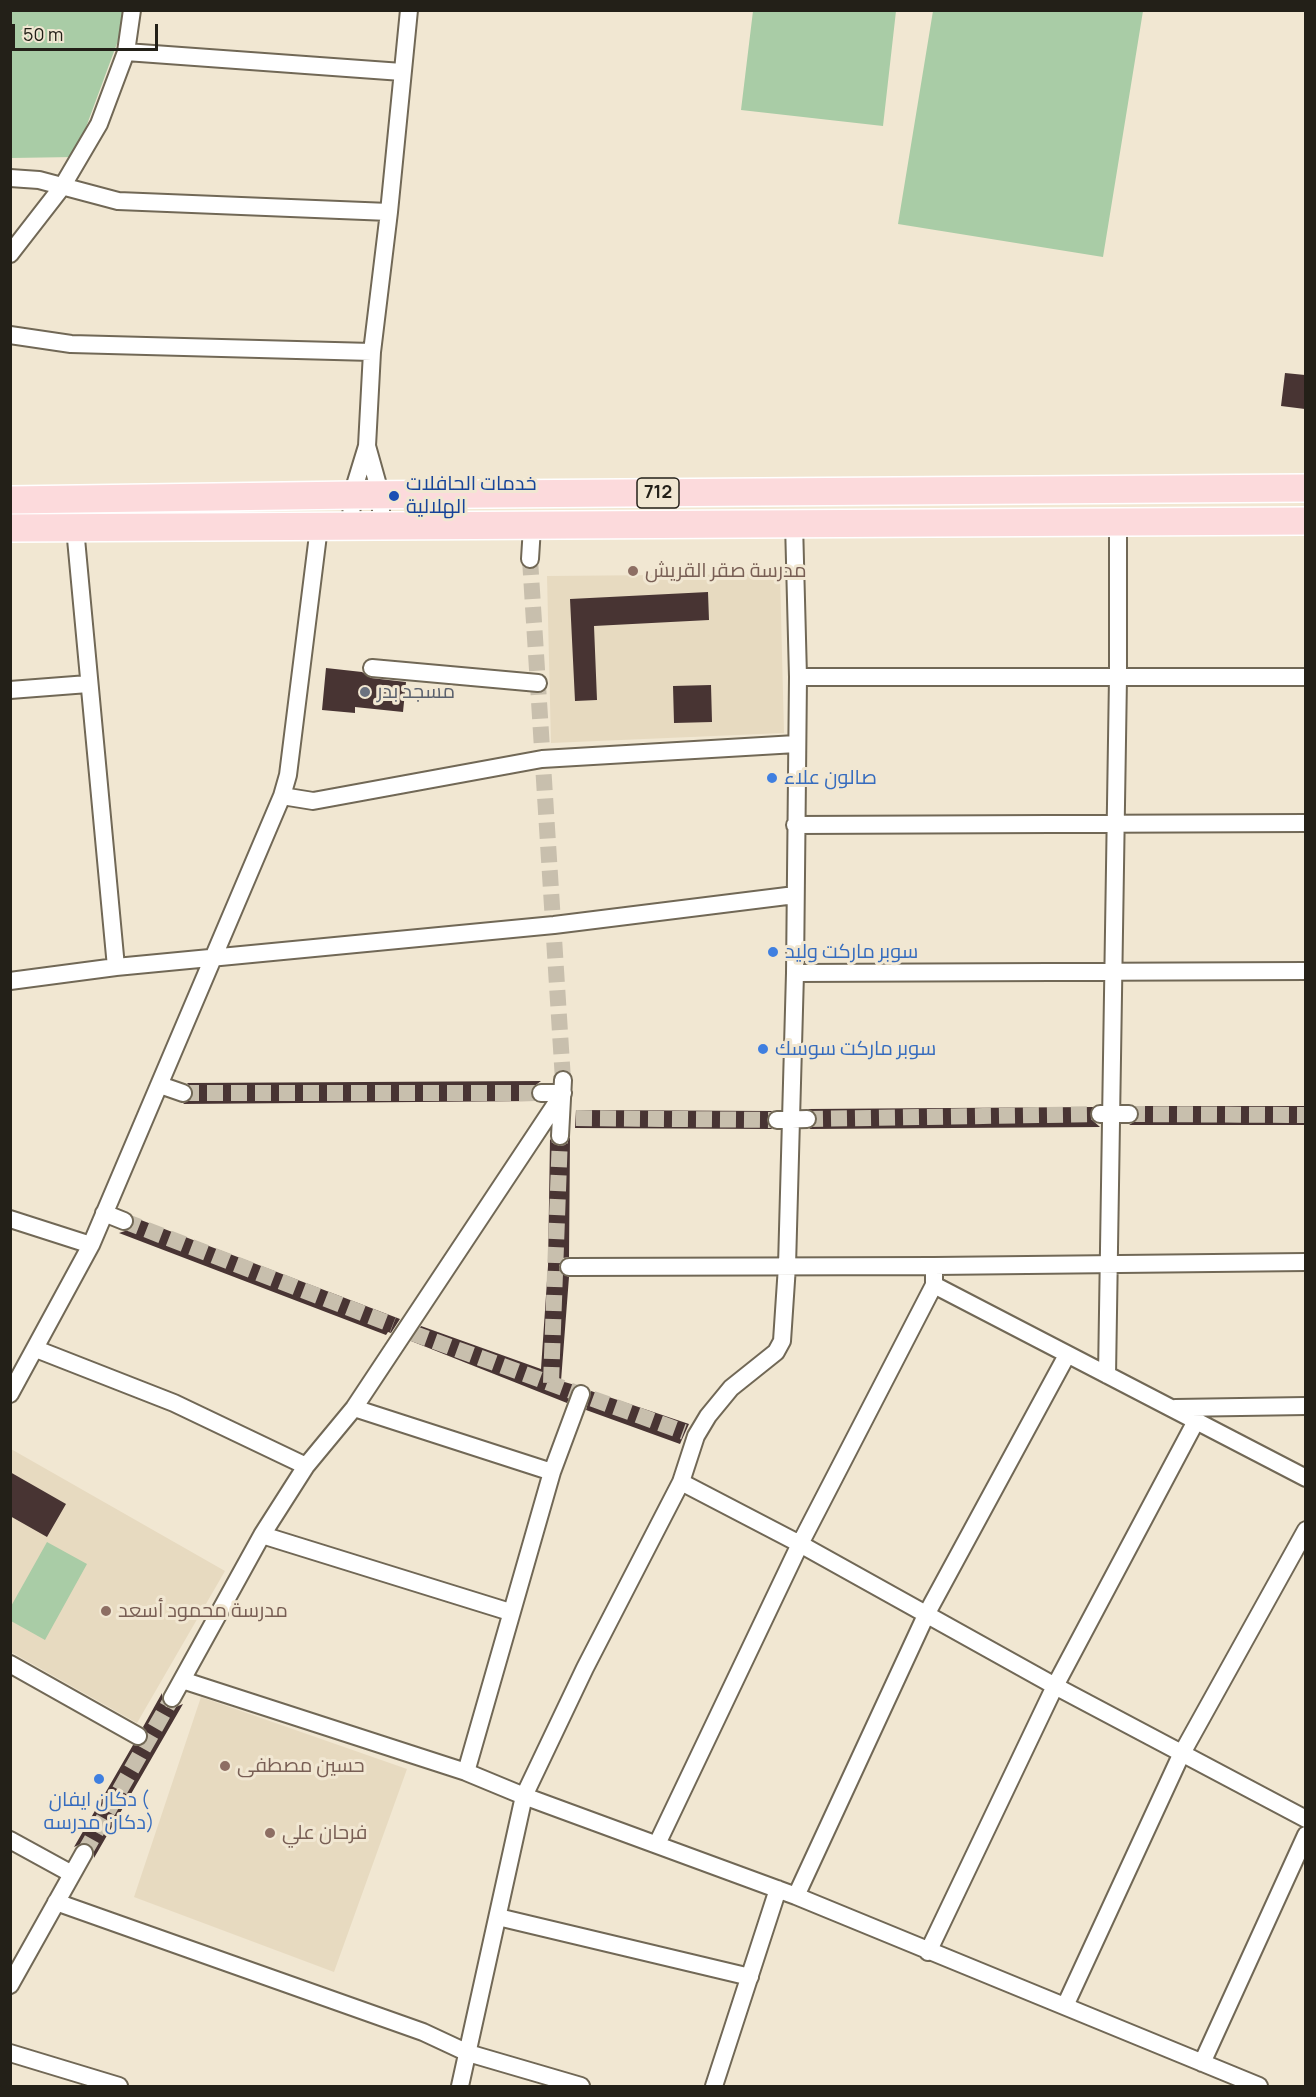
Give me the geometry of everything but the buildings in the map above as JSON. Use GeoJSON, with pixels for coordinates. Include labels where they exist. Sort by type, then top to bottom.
{"type":"FeatureCollection","features":[{"type":"Feature","properties":{"kind":"main road","name":"712"},"geometry":{"type":"LineString","coordinates":[[10,500],[352,495],[1305,488]]}},
{"type":"Feature","properties":{"kind":"main road","name":"712"},"geometry":{"type":"LineString","coordinates":[[10,528],[532,527],[794,523],[1305,521]]}},
{"type":"Feature","properties":{"kind":"street"},"geometry":{"type":"LineString","coordinates":[[10,254],[62,187],[99,124],[126,52],[132,10]]}},
{"type":"Feature","properties":{"kind":"street"},"geometry":{"type":"LineString","coordinates":[[351,526],[352,495],[367,446],[372,352],[389,212],[409,10]]}},
{"type":"Feature","properties":{"kind":"street"},"geometry":{"type":"LineString","coordinates":[[126,52],[402,72]]}},
{"type":"Feature","properties":{"kind":"street"},"geometry":{"type":"LineString","coordinates":[[10,178],[39,180],[100,198],[137,203],[389,212]]}},
{"type":"Feature","properties":{"kind":"street"},"geometry":{"type":"LineString","coordinates":[[10,335],[83,345],[372,352]]}},
{"type":"Feature","properties":{"kind":"street"},"geometry":{"type":"LineString","coordinates":[[367,446],[381,496],[381,527]]}},
{"type":"Feature","properties":{"kind":"street"},"geometry":{"type":"LineString","coordinates":[[1107,1375],[1110,1263],[1106,1114],[1114,972],[1118,522]]}},
{"type":"Feature","properties":{"kind":"street"},"geometry":{"type":"LineString","coordinates":[[460,2086],[524,1796],[585,1668],[681,1482],[690,1434],[720,1399],[776,1352],[782,1341],[787,1266],[795,973],[798,677],[794,523]]}},
{"type":"Feature","properties":{"kind":"street"},"geometry":{"type":"LineString","coordinates":[[530,559],[532,527]]}},
{"type":"Feature","properties":{"kind":"street"},"geometry":{"type":"LineString","coordinates":[[75,528],[116,967]]}},
{"type":"Feature","properties":{"kind":"street"},"geometry":{"type":"LineString","coordinates":[[10,1394],[91,1245],[282,796],[288,775],[319,528]]}},
{"type":"Feature","properties":{"kind":"street"},"geometry":{"type":"LineString","coordinates":[[372,668],[537,683]]}},
{"type":"Feature","properties":{"kind":"street"},"geometry":{"type":"LineString","coordinates":[[798,677],[1305,677]]}},
{"type":"Feature","properties":{"kind":"street"},"geometry":{"type":"LineString","coordinates":[[10,690],[88,684]]}},
{"type":"Feature","properties":{"kind":"street"},"geometry":{"type":"LineString","coordinates":[[282,796],[313,801],[542,759],[796,744]]}},
{"type":"Feature","properties":{"kind":"street"},"geometry":{"type":"LineString","coordinates":[[795,825],[1305,823]]}},
{"type":"Feature","properties":{"kind":"street"},"geometry":{"type":"LineString","coordinates":[[10,981],[116,967],[554,925],[795,895]]}},
{"type":"Feature","properties":{"kind":"street"},"geometry":{"type":"LineString","coordinates":[[795,973],[1305,971]]}},
{"type":"Feature","properties":{"kind":"street"},"geometry":{"type":"LineString","coordinates":[[160,1085],[183,1093]]}},
{"type":"Feature","properties":{"kind":"street"},"geometry":{"type":"LineString","coordinates":[[541,1093],[563,1087]]}},
{"type":"Feature","properties":{"kind":"street"},"geometry":{"type":"LineString","coordinates":[[560,1136],[568,1118],[563,1087]]}},
{"type":"Feature","properties":{"kind":"street"},"geometry":{"type":"LineString","coordinates":[[172,1698],[262,1535],[306,1466],[354,1408],[403,1329],[563,1087]]}},
{"type":"Feature","properties":{"kind":"street"},"geometry":{"type":"LineString","coordinates":[[1106,1114],[1130,1114]]}},
{"type":"Feature","properties":{"kind":"street"},"geometry":{"type":"LineString","coordinates":[[104,1213],[124,1221]]}},
{"type":"Feature","properties":{"kind":"street"},"geometry":{"type":"LineString","coordinates":[[10,1219],[91,1245]]}},
{"type":"Feature","properties":{"kind":"street"},"geometry":{"type":"LineString","coordinates":[[569,1267],[1305,1262]]}},
{"type":"Feature","properties":{"kind":"street"},"geometry":{"type":"LineString","coordinates":[[657,1844],[801,1544],[933,1285],[934,1266]]}},
{"type":"Feature","properties":{"kind":"street"},"geometry":{"type":"LineString","coordinates":[[933,1285],[1305,1478]]}},
{"type":"Feature","properties":{"kind":"street"},"geometry":{"type":"LineString","coordinates":[[36,1349],[174,1403],[306,1466]]}},
{"type":"Feature","properties":{"kind":"street"},"geometry":{"type":"LineString","coordinates":[[796,1896],[927,1613],[1067,1355]]}},
{"type":"Feature","properties":{"kind":"street"},"geometry":{"type":"LineString","coordinates":[[466,1772],[510,1611],[552,1472],[581,1395]]}},
{"type":"Feature","properties":{"kind":"street"},"geometry":{"type":"LineString","coordinates":[[1171,1408],[1305,1406]]}},
{"type":"Feature","properties":{"kind":"street"},"geometry":{"type":"LineString","coordinates":[[354,1408],[552,1472]]}},
{"type":"Feature","properties":{"kind":"street"},"geometry":{"type":"LineString","coordinates":[[928,1952],[1055,1686],[1196,1421]]}},
{"type":"Feature","properties":{"kind":"street"},"geometry":{"type":"LineString","coordinates":[[681,1482],[801,1544],[1181,1755],[1305,1819]]}},
{"type":"Feature","properties":{"kind":"street"},"geometry":{"type":"LineString","coordinates":[[1065,2006],[1181,1755],[1305,1530]]}},
{"type":"Feature","properties":{"kind":"street"},"geometry":{"type":"LineString","coordinates":[[262,1535],[510,1611]]}},
{"type":"Feature","properties":{"kind":"street"},"geometry":{"type":"LineString","coordinates":[[10,1664],[138,1736]]}},
{"type":"Feature","properties":{"kind":"street"},"geometry":{"type":"LineString","coordinates":[[182,1680],[466,1772],[524,1796],[778,1889],[1259,2086]]}},
{"type":"Feature","properties":{"kind":"street"},"geometry":{"type":"LineString","coordinates":[[1202,2063],[1305,1835]]}},
{"type":"Feature","properties":{"kind":"street"},"geometry":{"type":"LineString","coordinates":[[10,1840],[72,1874]]}},
{"type":"Feature","properties":{"kind":"street"},"geometry":{"type":"LineString","coordinates":[[10,1985],[84,1853]]}},
{"type":"Feature","properties":{"kind":"street"},"geometry":{"type":"LineString","coordinates":[[714,2086],[778,1889]]}},
{"type":"Feature","properties":{"kind":"street"},"geometry":{"type":"LineString","coordinates":[[56,1902],[423,2032],[468,2053],[581,2086]]}},
{"type":"Feature","properties":{"kind":"street"},"geometry":{"type":"LineString","coordinates":[[498,1917],[750,1977]]}},
{"type":"Feature","properties":{"kind":"street"},"geometry":{"type":"LineString","coordinates":[[10,2053],[119,2086]]}},
{"type":"Feature","properties":{"kind":"shaded area"},"geometry":{"type":"Polygon","coordinates":[[[780,574],[784,733],[551,743],[547,576],[780,574]]]}},
{"type":"Feature","properties":{"kind":"shaded area","name":"مدرسة محمود أسعد"},"geometry":{"type":"Polygon","coordinates":[[[11,1449],[225,1571],[137,1723],[11,1652],[11,1449]]]}},
{"type":"Feature","properties":{"kind":"shaded area","name":"فرحان علي"},"geometry":{"type":"Polygon","coordinates":[[[201,1697],[407,1769],[334,1972],[134,1897],[201,1697]]]}},
{"type":"Feature","properties":{"kind":"green space"},"geometry":{"type":"Polygon","coordinates":[[[10,11],[129,11],[75,157],[11,158],[10,11]]]}},
{"type":"Feature","properties":{"kind":"green space"},"geometry":{"type":"Polygon","coordinates":[[[753,11],[896,11],[883,126],[741,110],[753,11]]]}},
{"type":"Feature","properties":{"kind":"green space"},"geometry":{"type":"Polygon","coordinates":[[[933,11],[1143,11],[1103,257],[898,224],[933,11]]]}},
{"type":"Feature","properties":{"kind":"green space"},"geometry":{"type":"Polygon","coordinates":[[[47,1542],[87,1564],[45,1640],[11,1621],[10,1608],[47,1542]]]}},
{"type":"Feature","properties":{"kind":"tunnel"},"geometry":{"type":"LineString","coordinates":[[530,559],[563,1080]]}},
{"type":"Feature","properties":{"kind":"tunnel"},"geometry":{"type":"LineString","coordinates":[[183,1093],[541,1093]]}},
{"type":"Feature","properties":{"kind":"tunnel"},"geometry":{"type":"LineString","coordinates":[[807,1119],[1100,1114]]}},
{"type":"Feature","properties":{"kind":"tunnel"},"geometry":{"type":"LineString","coordinates":[[1129,1114],[1306,1115]]}},
{"type":"Feature","properties":{"kind":"tunnel"},"geometry":{"type":"LineString","coordinates":[[576,1118],[777,1120]]}},
{"type":"Feature","properties":{"kind":"tunnel"},"geometry":{"type":"LineString","coordinates":[[551,1383],[560,1136]]}},
{"type":"Feature","properties":{"kind":"tunnel"},"geometry":{"type":"LineString","coordinates":[[124,1221],[393,1325]]}},
{"type":"Feature","properties":{"kind":"tunnel"},"geometry":{"type":"LineString","coordinates":[[412,1333],[684,1432]]}},
{"type":"Feature","properties":{"kind":"tunnel"},"geometry":{"type":"LineString","coordinates":[[84,1853],[172,1698]]}},
{"type":"Feature","properties":{"kind":"place","name":"خدمات الحافلات الهلالية"},"geometry":{"type":"Point","coordinates":[394,496]}},
{"type":"Feature","properties":{"kind":"place","name":"مدرسة صقر القريش"},"geometry":{"type":"Point","coordinates":[633,571]}},
{"type":"Feature","properties":{"kind":"place","name":"مسجد بدر"},"geometry":{"type":"Point","coordinates":[365,692]}},
{"type":"Feature","properties":{"kind":"place","name":"صالون علاء"},"geometry":{"type":"Point","coordinates":[772,778]}},
{"type":"Feature","properties":{"kind":"place","name":"سوبر ماركت وليد"},"geometry":{"type":"Point","coordinates":[773,952]}},
{"type":"Feature","properties":{"kind":"place","name":"سوبر ماركت سوسك"},"geometry":{"type":"Point","coordinates":[763,1049]}},
{"type":"Feature","properties":{"kind":"place","name":"مدرسة محمود أسعد"},"geometry":{"type":"Point","coordinates":[106,1611]}},
{"type":"Feature","properties":{"kind":"place","name":"حسين مصطفى"},"geometry":{"type":"Point","coordinates":[225,1766]}},
{"type":"Feature","properties":{"kind":"place","name":"دكان ايفان ( دكان مدرسه)"},"geometry":{"type":"Point","coordinates":[99,1779]}},
{"type":"Feature","properties":{"kind":"place","name":"فرحان علي"},"geometry":{"type":"Point","coordinates":[270,1833]}}]}
